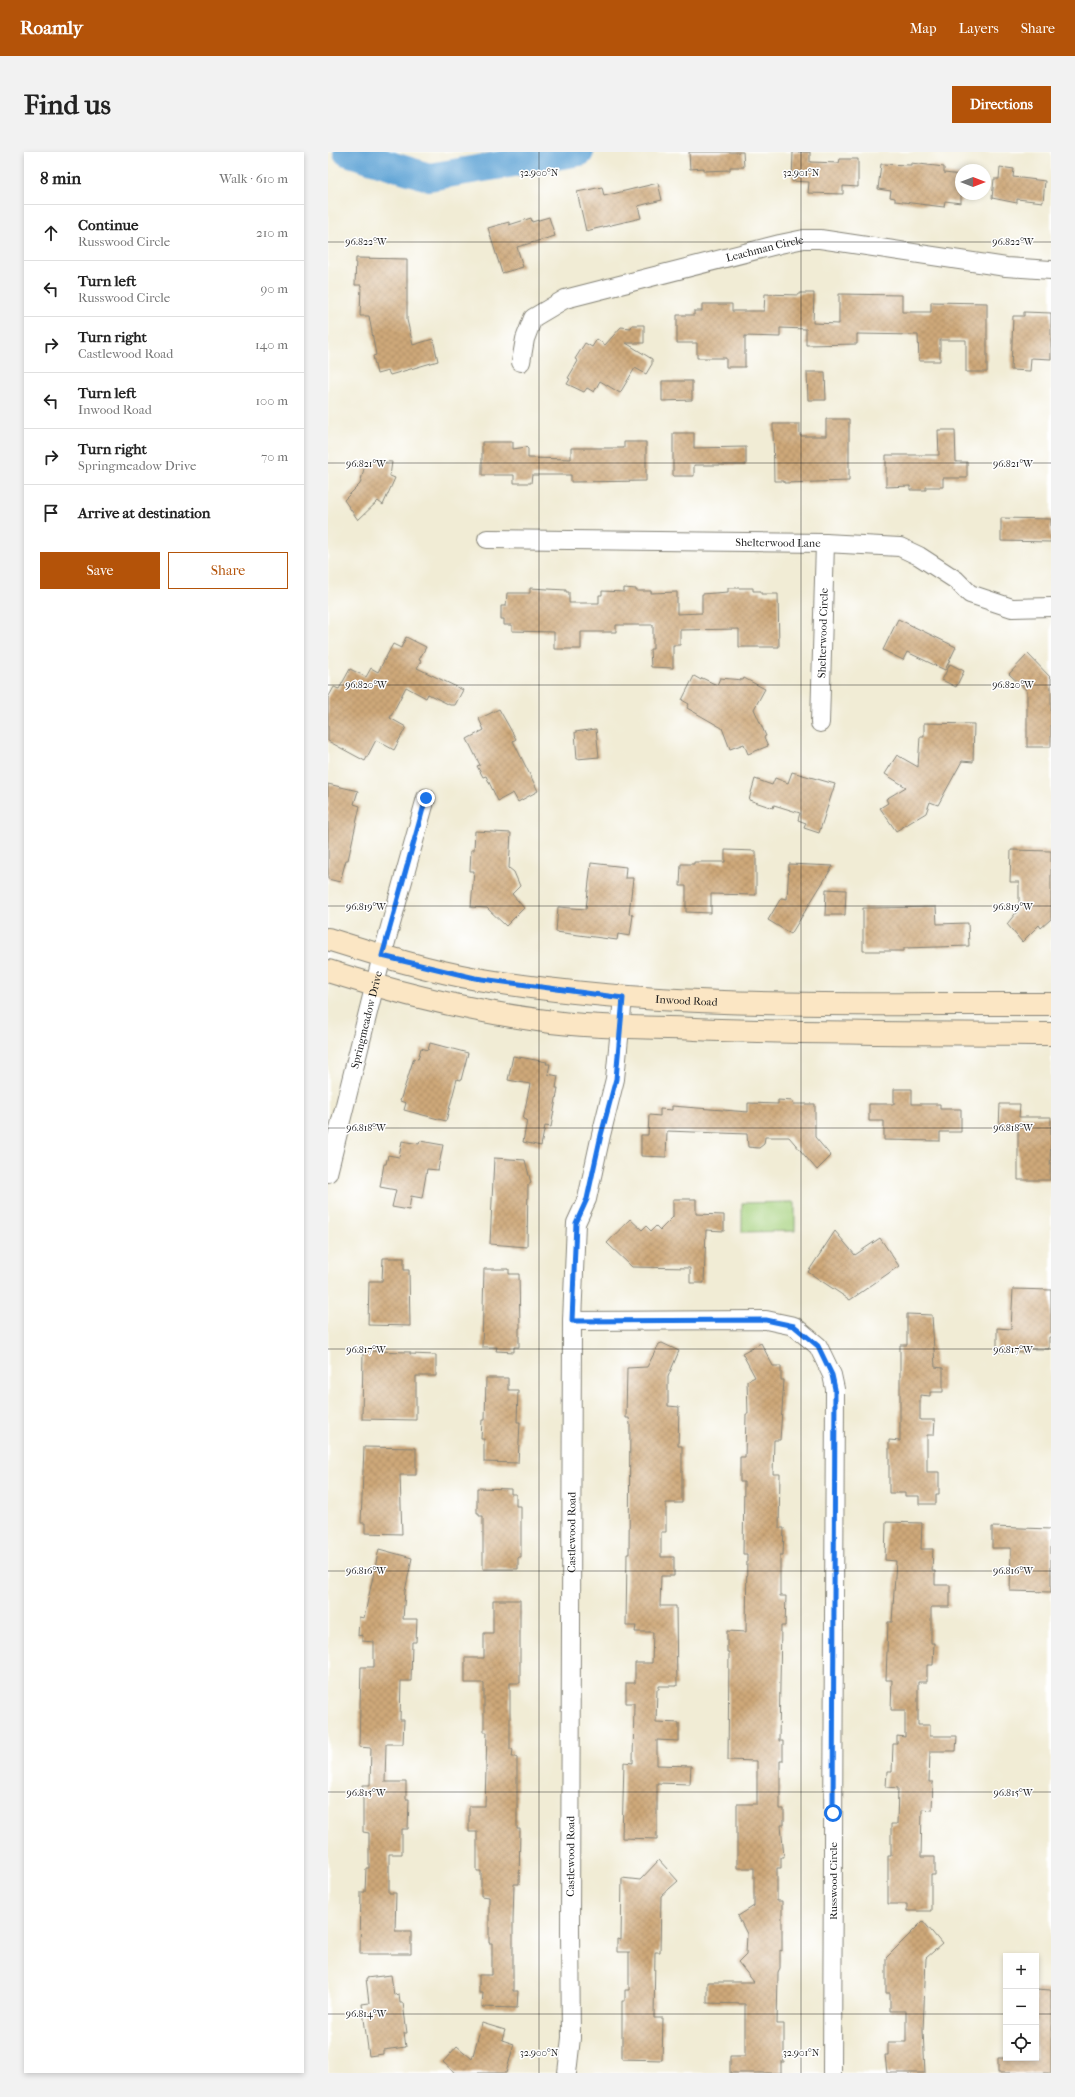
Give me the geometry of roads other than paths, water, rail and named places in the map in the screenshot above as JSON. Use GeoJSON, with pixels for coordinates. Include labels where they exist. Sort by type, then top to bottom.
{"type":"FeatureCollection","features":[{"type":"Feature","properties":{"kind":"main road","name":"Inwood Road"},"geometry":{"type":"LineString","coordinates":[[328,939],[382,956],[475,978],[623,998],[712,1002],[1051,1004]]}},
{"type":"Feature","properties":{"kind":"main road"},"geometry":{"type":"LineString","coordinates":[[328,970],[374,985],[454,1006],[540,1020],[620,1026],[760,1032],[1051,1034]]}},
{"type":"Feature","properties":{"kind":"street","name":"Leachman Circle"},"geometry":{"type":"LineString","coordinates":[[521,362],[525,339],[533,318],[564,299],[798,240],[820,239],[1006,267],[1051,270]]}},
{"type":"Feature","properties":{"kind":"street","name":"Shelterwood Lane"},"geometry":{"type":"LineString","coordinates":[[487,539],[825,544],[900,547],[919,556],[956,580],[970,594],[1012,608],[1051,608]]}},
{"type":"Feature","properties":{"kind":"street","name":"Shelterwood Circle"},"geometry":{"type":"LineString","coordinates":[[820,723],[825,544]]}},
{"type":"Feature","properties":{"kind":"street","name":"Springmeadow Drive"},"geometry":{"type":"LineString","coordinates":[[328,1172],[374,985],[426,798]]}},
{"type":"Feature","properties":{"kind":"street","name":"Castlewood Road"},"geometry":{"type":"LineString","coordinates":[[567,2073],[571,2038],[572,1321],[576,1223],[587,1199],[601,1135],[616,1079],[623,998]]}},
{"type":"Feature","properties":{"kind":"street","name":"Russwood Circle"},"geometry":{"type":"LineString","coordinates":[[572,1321],[766,1320],[787,1324],[794,1326],[818,1346],[832,1375],[835,1397],[832,2073]]}},
{"type":"Feature","properties":{"kind":"waterway"},"geometry":{"type":"LineString","coordinates":[[347,152],[429,177],[580,152]]}}]}
